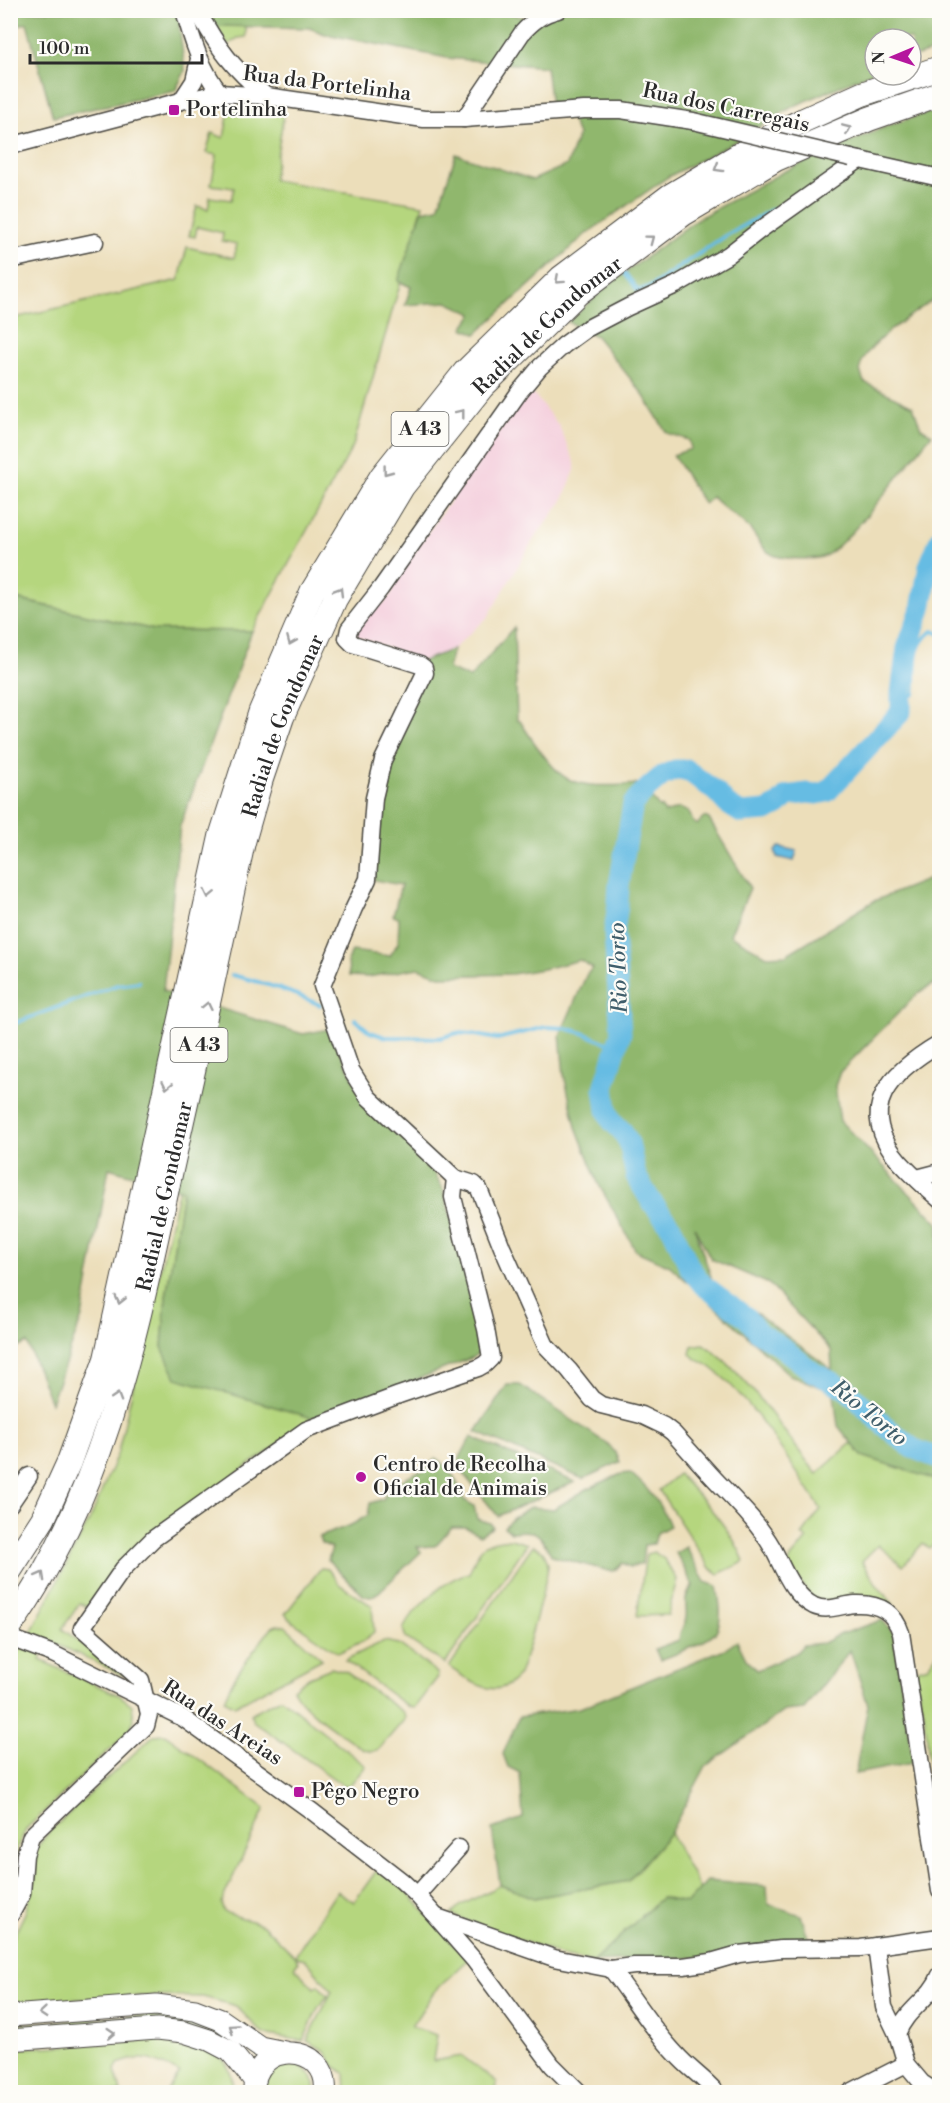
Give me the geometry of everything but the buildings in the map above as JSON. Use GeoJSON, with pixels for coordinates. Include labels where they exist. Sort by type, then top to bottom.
{"type":"FeatureCollection","features":[{"type":"Feature","properties":{"kind":"highway","name":"Radial de Gondomar"},"geometry":{"type":"LineString","coordinates":[[10,1626],[27,1603],[66,1531],[95,1467],[127,1366],[143,1246],[261,711],[312,592],[382,476],[465,372],[561,278],[670,196],[768,138],[862,94],[939,68]]}},
{"type":"Feature","properties":{"kind":"highway","name":"Radial de Gondomar"},"geometry":{"type":"LineString","coordinates":[[232,839],[261,779],[282,717],[334,599],[402,487],[482,387],[578,293],[683,214],[776,159],[869,119],[939,94]]}},
{"type":"Feature","properties":{"kind":"highway","name":"Radial de Gondomar"},"geometry":{"type":"LineString","coordinates":[[10,1570],[43,1519],[69,1462],[143,1246]]}},
{"type":"Feature","properties":{"kind":"main road"},"geometry":{"type":"LineString","coordinates":[[10,2016],[156,2005],[195,2010],[221,2020],[260,2046],[285,2052],[297,2052],[307,2056],[317,2064],[323,2074],[325,2092]]}},
{"type":"Feature","properties":{"kind":"main road"},"geometry":{"type":"LineString","coordinates":[[10,2040],[157,2029],[184,2031],[230,2051],[255,2087]]}},
{"type":"Feature","properties":{"kind":"main road"},"geometry":{"type":"LineString","coordinates":[[255,2087],[258,2071],[265,2062],[274,2055],[285,2052]]}},
{"type":"Feature","properties":{"kind":"street"},"geometry":{"type":"LineString","coordinates":[[184,10],[199,59],[208,77],[220,93]]}},
{"type":"Feature","properties":{"kind":"street"},"geometry":{"type":"LineString","coordinates":[[197,10],[222,54],[266,96]]}},
{"type":"Feature","properties":{"kind":"street"},"geometry":{"type":"LineString","coordinates":[[464,119],[522,33],[534,21],[558,10]]}},
{"type":"Feature","properties":{"kind":"street"},"geometry":{"type":"LineString","coordinates":[[220,93],[224,79],[222,54]]}},
{"type":"Feature","properties":{"kind":"street"},"geometry":{"type":"LineString","coordinates":[[181,101],[194,81],[199,59]]}},
{"type":"Feature","properties":{"kind":"street","name":"Rua da Portelinha"},"geometry":{"type":"LineString","coordinates":[[10,146],[220,93],[266,96],[424,119],[464,119]]}},
{"type":"Feature","properties":{"kind":"street","name":"Rua dos Carregais"},"geometry":{"type":"LineString","coordinates":[[464,119],[584,110],[621,110],[693,121],[939,178]]}},
{"type":"Feature","properties":{"kind":"street"},"geometry":{"type":"LineString","coordinates":[[855,159],[728,255],[676,285],[586,329],[540,367],[520,391],[381,588],[349,629],[347,638],[352,644],[420,665],[424,668],[425,673],[383,760],[374,798],[368,879],[322,986],[351,1070],[368,1097],[455,1178],[474,1184],[479,1190],[546,1346],[592,1399],[607,1407],[641,1415],[673,1433],[752,1519],[771,1545],[788,1579],[801,1596],[815,1606],[826,1608],[856,1604],[869,1605],[896,1617],[901,1633],[939,1890]]}},
{"type":"Feature","properties":{"kind":"street"},"geometry":{"type":"LineString","coordinates":[[10,260],[95,242]]}},
{"type":"Feature","properties":{"kind":"street"},"geometry":{"type":"LineString","coordinates":[[939,1043],[919,1056],[889,1083],[879,1101],[878,1118],[882,1134],[900,1162],[939,1200]]}},
{"type":"Feature","properties":{"kind":"street"},"geometry":{"type":"LineString","coordinates":[[917,1178],[939,1172]]}},
{"type":"Feature","properties":{"kind":"street"},"geometry":{"type":"LineString","coordinates":[[10,1916],[22,1894],[25,1855],[31,1836],[146,1726],[149,1714],[141,1680],[82,1628],[123,1569],[153,1539],[306,1430],[478,1368],[490,1358],[486,1329],[453,1197],[455,1178]]}},
{"type":"Feature","properties":{"kind":"street"},"geometry":{"type":"LineString","coordinates":[[10,1504],[29,1476]]}},
{"type":"Feature","properties":{"kind":"street","name":"Rua das Areias"},"geometry":{"type":"LineString","coordinates":[[10,1638],[53,1654],[183,1718],[314,1812],[402,1881],[417,1895],[487,1976],[552,2065],[579,2092]]}},
{"type":"Feature","properties":{"kind":"street"},"geometry":{"type":"LineString","coordinates":[[417,1895],[459,1848]]}},
{"type":"Feature","properties":{"kind":"street"},"geometry":{"type":"LineString","coordinates":[[434,1916],[554,1959],[611,1969],[634,1966],[683,1966],[711,1962],[739,1954],[781,1949],[876,1946],[939,1937]]}},
{"type":"Feature","properties":{"kind":"street"},"geometry":{"type":"LineString","coordinates":[[876,1946],[884,2007],[897,2034],[906,2064],[922,2083],[936,2092]]}},
{"type":"Feature","properties":{"kind":"street"},"geometry":{"type":"LineString","coordinates":[[611,1969],[632,1995],[655,2030],[677,2056],[716,2092]]}},
{"type":"Feature","properties":{"kind":"street"},"geometry":{"type":"LineString","coordinates":[[897,2034],[905,2016],[922,2001],[939,1975]]}},
{"type":"Feature","properties":{"kind":"street"},"geometry":{"type":"LineString","coordinates":[[851,2092],[906,2064]]}},
{"type":"Feature","properties":{"kind":"shaded area"},"geometry":{"type":"Polygon","coordinates":[[[529,388],[559,426],[575,463],[575,470],[562,502],[535,537],[488,617],[453,649],[423,661],[356,636],[354,627],[376,601],[383,604],[393,591],[392,584],[529,388]]]}},
{"type":"Feature","properties":{"kind":"green space"},"geometry":{"type":"Polygon","coordinates":[[[498,10],[529,19],[547,10],[939,10],[940,49],[923,54],[923,27],[863,27],[863,76],[792,107],[736,141],[668,177],[586,234],[476,334],[463,328],[473,314],[447,302],[405,305],[411,287],[398,281],[422,211],[438,208],[456,154],[533,180],[567,165],[578,135],[565,105],[551,106],[546,67],[447,58],[325,34],[309,28],[179,25],[185,71],[175,91],[53,117],[27,23],[11,27],[10,11],[498,10]]]}},
{"type":"Feature","properties":{"kind":"green space"},"geometry":{"type":"Polygon","coordinates":[[[206,11],[246,27],[246,37],[238,38],[228,45],[206,11]]]}},
{"type":"Feature","properties":{"kind":"green space"},"geometry":{"type":"Polygon","coordinates":[[[230,105],[284,113],[273,180],[423,205],[353,446],[252,631],[155,630],[11,598],[10,319],[179,280],[187,247],[234,258],[237,244],[222,241],[223,233],[197,227],[195,237],[189,236],[197,206],[208,209],[210,197],[231,200],[234,188],[211,185],[217,155],[206,153],[212,133],[224,138],[230,105]]]}},
{"type":"Feature","properties":{"kind":"green space"},"geometry":{"type":"Polygon","coordinates":[[[939,109],[939,296],[881,338],[864,358],[860,368],[864,382],[913,406],[921,428],[932,434],[861,522],[832,551],[822,557],[812,559],[776,556],[764,549],[746,525],[712,497],[704,504],[673,455],[691,449],[689,440],[667,433],[642,393],[596,336],[568,322],[610,284],[699,218],[783,172],[887,126],[939,109]]]}},
{"type":"Feature","properties":{"kind":"green space"},"geometry":{"type":"Polygon","coordinates":[[[11,598],[155,630],[252,631],[180,826],[163,991],[303,1034],[329,1029],[364,1100],[427,1160],[443,1189],[479,1318],[483,1348],[474,1357],[316,1419],[176,1378],[162,1347],[166,1297],[183,1190],[109,1168],[82,1317],[51,1403],[27,1343],[11,1351],[11,598]]]}},
{"type":"Feature","properties":{"kind":"green space"},"geometry":{"type":"Polygon","coordinates":[[[514,627],[517,720],[520,721],[541,753],[561,775],[568,779],[594,785],[639,784],[665,813],[679,808],[689,812],[693,822],[697,825],[704,817],[709,819],[750,888],[730,935],[767,956],[786,955],[874,901],[939,875],[939,981],[918,993],[840,1072],[835,1086],[840,1121],[939,1224],[939,1481],[862,1456],[838,1426],[833,1387],[831,1391],[790,1375],[670,1266],[636,1251],[598,1183],[576,1127],[564,1075],[560,1035],[587,974],[593,968],[580,960],[512,974],[440,976],[418,968],[368,977],[349,976],[348,961],[352,951],[390,956],[398,943],[399,918],[393,916],[401,885],[374,880],[383,778],[423,661],[453,649],[448,669],[470,678],[514,627]],[[694,1226],[712,1280],[832,1370],[831,1350],[769,1284],[711,1259],[694,1226]]]}},
{"type":"Feature","properties":{"kind":"green space"},"geometry":{"type":"Polygon","coordinates":[[[179,1189],[183,1190],[166,1297],[162,1347],[316,1419],[150,1533],[88,1607],[80,1603],[62,1629],[125,1674],[48,1640],[40,1660],[119,1695],[132,1705],[134,1720],[127,1733],[27,1828],[17,1847],[15,1880],[11,1896],[11,1661],[30,1634],[91,1517],[118,1452],[179,1189]]]}},
{"type":"Feature","properties":{"kind":"green space"},"geometry":{"type":"Polygon","coordinates":[[[703,1344],[735,1370],[750,1387],[817,1474],[856,1439],[939,1480],[939,1532],[934,1527],[939,1534],[939,1540],[929,1549],[923,1543],[903,1566],[878,1545],[862,1561],[876,1584],[894,1605],[889,1612],[813,1599],[788,1566],[791,1558],[807,1539],[802,1535],[821,1509],[758,1416],[713,1369],[690,1354],[692,1346],[703,1344]]]}},
{"type":"Feature","properties":{"kind":"green space"},"geometry":{"type":"Polygon","coordinates":[[[507,1385],[520,1385],[606,1443],[616,1453],[620,1462],[583,1479],[476,1432],[507,1385]]]}},
{"type":"Feature","properties":{"kind":"green space"},"geometry":{"type":"Polygon","coordinates":[[[471,1437],[575,1482],[498,1516],[456,1465],[471,1437]]]}},
{"type":"Feature","properties":{"kind":"green space"},"geometry":{"type":"Polygon","coordinates":[[[436,1458],[453,1476],[463,1499],[474,1506],[477,1519],[490,1523],[493,1527],[480,1535],[465,1527],[452,1527],[435,1546],[417,1547],[421,1552],[379,1592],[371,1597],[364,1596],[328,1560],[332,1548],[321,1543],[319,1537],[353,1524],[368,1515],[370,1503],[383,1499],[390,1487],[414,1473],[424,1471],[436,1458]]]}},
{"type":"Feature","properties":{"kind":"green space"},"geometry":{"type":"Polygon","coordinates":[[[630,1473],[653,1497],[670,1526],[657,1533],[654,1544],[644,1545],[642,1564],[630,1567],[622,1563],[614,1571],[609,1571],[552,1556],[537,1534],[528,1531],[511,1532],[504,1527],[530,1507],[554,1509],[587,1489],[621,1474],[630,1473]]]}},
{"type":"Feature","properties":{"kind":"green space"},"geometry":{"type":"Polygon","coordinates":[[[678,1474],[732,1537],[744,1561],[740,1564],[718,1574],[710,1568],[659,1490],[678,1474]]]}},
{"type":"Feature","properties":{"kind":"green space"},"geometry":{"type":"Polygon","coordinates":[[[511,1539],[527,1544],[445,1664],[406,1638],[403,1629],[415,1612],[432,1595],[451,1581],[469,1573],[479,1551],[487,1544],[511,1539]]]}},
{"type":"Feature","properties":{"kind":"green space"},"geometry":{"type":"Polygon","coordinates":[[[533,1545],[543,1551],[548,1564],[521,1669],[518,1676],[508,1685],[493,1689],[485,1687],[449,1667],[533,1545]]]}},
{"type":"Feature","properties":{"kind":"green space"},"geometry":{"type":"Polygon","coordinates":[[[686,1547],[705,1582],[717,1586],[720,1610],[718,1628],[705,1640],[660,1660],[655,1649],[679,1640],[685,1622],[686,1601],[693,1586],[676,1553],[686,1547]]]}},
{"type":"Feature","properties":{"kind":"green space"},"geometry":{"type":"Polygon","coordinates":[[[654,1552],[664,1559],[677,1579],[668,1615],[637,1616],[646,1554],[654,1552]]]}},
{"type":"Feature","properties":{"kind":"green space"},"geometry":{"type":"Polygon","coordinates":[[[321,1568],[328,1569],[339,1584],[372,1606],[374,1632],[363,1641],[338,1653],[285,1614],[321,1568]]]}},
{"type":"Feature","properties":{"kind":"green space"},"geometry":{"type":"Polygon","coordinates":[[[882,1620],[893,1632],[913,1763],[855,1774],[868,1705],[850,1650],[804,1709],[784,1711],[706,1766],[670,1833],[628,1881],[534,1898],[500,1885],[492,1829],[523,1818],[520,1773],[508,1767],[503,1754],[519,1717],[580,1708],[727,1648],[737,1641],[746,1659],[757,1670],[796,1653],[803,1645],[823,1643],[836,1636],[882,1620]]]}},
{"type":"Feature","properties":{"kind":"green space"},"geometry":{"type":"Polygon","coordinates":[[[285,1626],[322,1659],[235,1706],[224,1700],[245,1662],[272,1627],[285,1626]]]}},
{"type":"Feature","properties":{"kind":"green space"},"geometry":{"type":"Polygon","coordinates":[[[384,1641],[399,1644],[437,1673],[438,1677],[414,1708],[408,1707],[345,1660],[384,1641]]]}},
{"type":"Feature","properties":{"kind":"green space"},"geometry":{"type":"Polygon","coordinates":[[[939,1651],[940,1755],[936,1756],[939,1768],[940,1801],[937,1805],[931,1781],[925,1719],[915,1670],[928,1666],[939,1651]]]}},
{"type":"Feature","properties":{"kind":"green space"},"geometry":{"type":"Polygon","coordinates":[[[331,1668],[346,1672],[404,1713],[405,1719],[379,1749],[372,1752],[362,1749],[324,1722],[306,1706],[293,1689],[309,1677],[331,1668]]]}},
{"type":"Feature","properties":{"kind":"green space"},"geometry":{"type":"Polygon","coordinates":[[[281,1698],[366,1766],[349,1786],[344,1786],[253,1721],[250,1714],[281,1698]]]}},
{"type":"Feature","properties":{"kind":"green space"},"geometry":{"type":"Polygon","coordinates":[[[165,1734],[265,1808],[221,1903],[224,1912],[263,1925],[295,1956],[337,1891],[354,1902],[377,1870],[404,1889],[468,1960],[433,1993],[411,2027],[437,2035],[433,2061],[462,2056],[497,2083],[496,2092],[346,2092],[345,2073],[334,2066],[324,2050],[307,2041],[332,1991],[305,1959],[296,1957],[298,1962],[294,1967],[314,1988],[318,1985],[328,1996],[319,2006],[303,2041],[263,2034],[236,2006],[203,1997],[142,1996],[11,2004],[11,1942],[25,1913],[36,1875],[30,1856],[49,1832],[154,1735],[165,1734]]]}},
{"type":"Feature","properties":{"kind":"green space"},"geometry":{"type":"Polygon","coordinates":[[[670,1833],[700,1889],[687,1903],[661,1898],[593,1962],[567,1957],[451,1915],[460,1906],[500,1885],[534,1898],[628,1881],[670,1833]]]}},
{"type":"Feature","properties":{"kind":"green space"},"geometry":{"type":"Polygon","coordinates":[[[707,1881],[767,1886],[768,1904],[801,1915],[808,1938],[806,1945],[714,1957],[593,1962],[661,1898],[687,1903],[707,1881]]]}},
{"type":"Feature","properties":{"kind":"green space"},"geometry":{"type":"Polygon","coordinates":[[[147,2015],[191,2020],[231,2037],[228,2042],[11,2032],[11,2025],[147,2015]]]}},
{"type":"Feature","properties":{"kind":"green space"},"geometry":{"type":"Polygon","coordinates":[[[162,2040],[200,2046],[217,2055],[229,2069],[234,2092],[166,2092],[180,2073],[157,2062],[136,2059],[118,2064],[115,2070],[121,2092],[11,2092],[11,2049],[162,2040]]]}},
{"type":"Feature","properties":{"kind":"green space"},"geometry":{"type":"Polygon","coordinates":[[[288,2063],[300,2066],[308,2072],[313,2081],[314,2092],[266,2092],[267,2081],[271,2073],[288,2063]]]}},
{"type":"Feature","properties":{"kind":"water"},"geometry":{"type":"Polygon","coordinates":[[[779,847],[797,851],[794,861],[777,857],[775,851],[779,847]]]}},
{"type":"Feature","properties":{"kind":"waterway"},"geometry":{"type":"LineString","coordinates":[[624,272],[638,291],[653,285],[725,236],[773,209]]}},
{"type":"Feature","properties":{"kind":"waterway","name":"Rio Torto"},"geometry":{"type":"LineString","coordinates":[[940,539],[929,566],[921,609],[907,648],[901,712],[827,792],[787,796],[778,805],[766,811],[741,813],[687,770],[675,770],[662,776],[633,804],[619,885],[614,933],[621,1033],[604,1088],[607,1110],[612,1121],[623,1132],[629,1143],[636,1176],[651,1201],[672,1228],[690,1268],[703,1285],[746,1317],[759,1333],[779,1345],[813,1372],[846,1389],[879,1421],[912,1448],[940,1459]]}},
{"type":"Feature","properties":{"kind":"waterway"},"geometry":{"type":"LineString","coordinates":[[901,699],[914,694],[916,659],[921,643],[933,631],[940,634]]}},
{"type":"Feature","properties":{"kind":"waterway"},"geometry":{"type":"LineString","coordinates":[[232,975],[277,988],[320,1005]]}},
{"type":"Feature","properties":{"kind":"waterway"},"geometry":{"type":"LineString","coordinates":[[10,1025],[117,985],[139,982]]}},
{"type":"Feature","properties":{"kind":"waterway"},"geometry":{"type":"LineString","coordinates":[[355,1019],[370,1032],[385,1037],[440,1038],[457,1033],[497,1039],[546,1027],[565,1028],[583,1033],[617,1047]]}},
{"type":"Feature","properties":{"kind":"place","name":"Portelinha"},"geometry":{"type":"Point","coordinates":[174,110]}},
{"type":"Feature","properties":{"kind":"place","name":"Centro de Recolha Oficial de Animais"},"geometry":{"type":"Point","coordinates":[361,1477]}},
{"type":"Feature","properties":{"kind":"place","name":"Pêgo Negro"},"geometry":{"type":"Point","coordinates":[299,1792]}}]}
